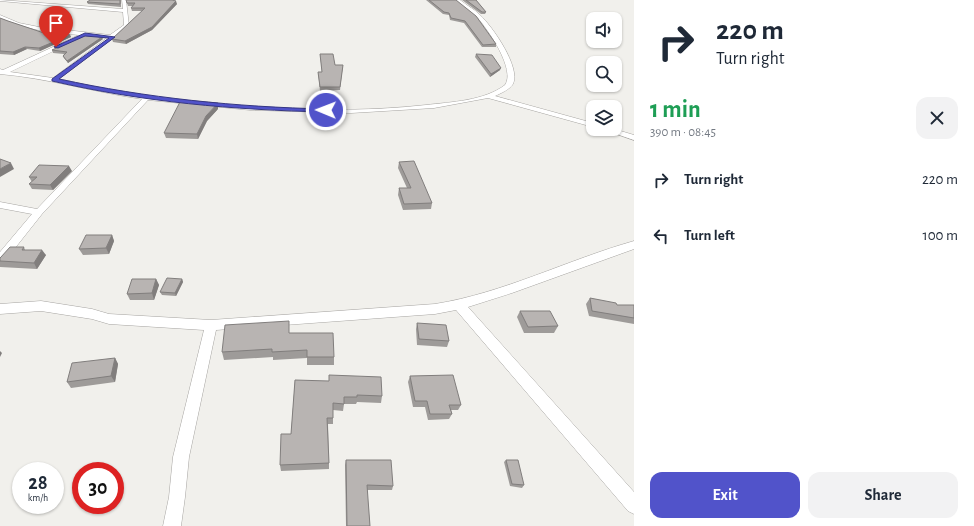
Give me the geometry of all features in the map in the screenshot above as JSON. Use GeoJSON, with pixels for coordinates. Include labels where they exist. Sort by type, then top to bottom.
{"type":"FeatureCollection","features":[{"type":"Feature","properties":{"kind":"street"},"geometry":{"type":"LineString","coordinates":[[0,0],[126,11]]}},
{"type":"Feature","properties":{"kind":"street"},"geometry":{"type":"LineString","coordinates":[[54,80],[127,25],[124,0]]}},
{"type":"Feature","properties":{"kind":"street"},"geometry":{"type":"LineString","coordinates":[[1,72],[54,80],[110,92],[192,103],[281,110],[396,111],[449,105],[488,96],[507,87],[510,83],[511,74],[508,64],[494,35],[483,20],[457,0]]}},
{"type":"Feature","properties":{"kind":"street"},"geometry":{"type":"LineString","coordinates":[[0,16],[24,26],[85,35],[113,37]]}},
{"type":"Feature","properties":{"kind":"street"},"geometry":{"type":"LineString","coordinates":[[1,72],[85,35]]}},
{"type":"Feature","properties":{"kind":"street"},"geometry":{"type":"LineString","coordinates":[[488,96],[586,123]]}},
{"type":"Feature","properties":{"kind":"street"},"geometry":{"type":"LineString","coordinates":[[0,259],[39,212],[147,97]]}},
{"type":"Feature","properties":{"kind":"street"},"geometry":{"type":"LineString","coordinates":[[622,134],[634,138]]}},
{"type":"Feature","properties":{"kind":"street"},"geometry":{"type":"LineString","coordinates":[[0,205],[39,212]]}},
{"type":"Feature","properties":{"kind":"street"},"geometry":{"type":"LineString","coordinates":[[0,309],[41,306],[92,314],[109,320],[211,325],[435,308],[459,305],[508,290],[634,245]]}},
{"type":"Feature","properties":{"kind":"street"},"geometry":{"type":"LineString","coordinates":[[459,305],[634,505]]}},
{"type":"Feature","properties":{"kind":"street"},"geometry":{"type":"LineString","coordinates":[[172,526],[177,497],[181,457],[211,325]]}},
{"type":"Feature","properties":{"kind":"building"},"geometry":{"type":"Polygon","coordinates":[[[90,0],[120,0],[120,4],[87,2],[90,0]]]}},
{"type":"Feature","properties":{"kind":"building"},"geometry":{"type":"Polygon","coordinates":[[[126,0],[176,1],[152,27],[125,41],[112,39],[145,8],[131,8],[135,3],[127,3],[126,0]]]}},
{"type":"Feature","properties":{"kind":"building"},"geometry":{"type":"Polygon","coordinates":[[[429,0],[456,0],[476,16],[496,44],[483,45],[465,21],[451,18],[449,13],[444,12],[429,0]]]}},
{"type":"Feature","properties":{"kind":"building"},"geometry":{"type":"Polygon","coordinates":[[[466,0],[476,0],[486,12],[482,12],[466,0]]]}},
{"type":"Feature","properties":{"kind":"building"},"geometry":{"type":"Polygon","coordinates":[[[0,18],[47,34],[52,32],[70,35],[39,48],[25,47],[13,52],[0,51],[0,18]]]}},
{"type":"Feature","properties":{"kind":"building"},"geometry":{"type":"Polygon","coordinates":[[[85,35],[102,37],[67,61],[63,56],[67,52],[52,50],[85,35]]]}},
{"type":"Feature","properties":{"kind":"building"},"geometry":{"type":"Polygon","coordinates":[[[320,54],[333,54],[335,65],[343,65],[340,87],[320,87],[318,72],[322,72],[320,54]]]}},
{"type":"Feature","properties":{"kind":"building"},"geometry":{"type":"Polygon","coordinates":[[[476,54],[492,55],[501,68],[491,74],[476,54]]]}},
{"type":"Feature","properties":{"kind":"building"},"geometry":{"type":"Polygon","coordinates":[[[181,100],[218,103],[206,116],[197,134],[164,133],[181,100]]]}},
{"type":"Feature","properties":{"kind":"building"},"geometry":{"type":"Polygon","coordinates":[[[0,159],[11,163],[0,169],[0,159]]]}},
{"type":"Feature","properties":{"kind":"building"},"geometry":{"type":"Polygon","coordinates":[[[414,161],[432,203],[404,204],[399,188],[411,188],[399,162],[414,161]]]}},
{"type":"Feature","properties":{"kind":"building"},"geometry":{"type":"Polygon","coordinates":[[[39,165],[69,166],[50,185],[29,184],[37,177],[29,177],[39,165]]]}},
{"type":"Feature","properties":{"kind":"building"},"geometry":{"type":"Polygon","coordinates":[[[86,235],[112,235],[106,248],[79,249],[86,235]]]}},
{"type":"Feature","properties":{"kind":"building"},"geometry":{"type":"Polygon","coordinates":[[[10,247],[24,247],[22,250],[42,250],[34,263],[0,261],[0,258],[10,247]]]}},
{"type":"Feature","properties":{"kind":"building"},"geometry":{"type":"Polygon","coordinates":[[[167,278],[182,279],[175,293],[160,292],[167,278]]]}},
{"type":"Feature","properties":{"kind":"building"},"geometry":{"type":"Polygon","coordinates":[[[132,279],[156,279],[152,293],[127,294],[132,279]]]}},
{"type":"Feature","properties":{"kind":"building"},"geometry":{"type":"Polygon","coordinates":[[[590,298],[616,303],[617,305],[634,305],[634,318],[592,311],[590,298]]]}},
{"type":"Feature","properties":{"kind":"building"},"geometry":{"type":"Polygon","coordinates":[[[520,311],[550,311],[558,326],[528,327],[520,311]]]}},
{"type":"Feature","properties":{"kind":"building"},"geometry":{"type":"Polygon","coordinates":[[[289,321],[289,333],[333,333],[334,357],[307,357],[307,350],[272,352],[272,349],[222,352],[225,325],[289,321]]]}},
{"type":"Feature","properties":{"kind":"building"},"geometry":{"type":"Polygon","coordinates":[[[417,323],[446,325],[449,341],[419,339],[417,323]]]}},
{"type":"Feature","properties":{"kind":"building"},"geometry":{"type":"Polygon","coordinates":[[[115,358],[111,376],[67,382],[72,363],[115,358]]]}},
{"type":"Feature","properties":{"kind":"building"},"geometry":{"type":"Polygon","coordinates":[[[329,375],[381,377],[382,396],[357,395],[357,397],[344,397],[344,404],[333,403],[333,418],[327,418],[329,463],[280,465],[281,434],[291,434],[295,380],[329,381],[329,375]]]}},
{"type":"Feature","properties":{"kind":"building"},"geometry":{"type":"Polygon","coordinates":[[[453,375],[461,405],[449,405],[452,414],[430,414],[427,401],[415,401],[410,376],[453,375]]]}},
{"type":"Feature","properties":{"kind":"building"},"geometry":{"type":"Polygon","coordinates":[[[346,460],[391,460],[393,486],[367,485],[370,526],[347,526],[346,460]]]}},
{"type":"Feature","properties":{"kind":"building"},"geometry":{"type":"Polygon","coordinates":[[[506,460],[518,460],[524,485],[512,484],[506,460]]]}},
{"type":"Feature","properties":{"kind":"route"},"geometry":{"type":"LineString","coordinates":[[56,47],[85,35],[113,37],[54,80],[110,92],[192,103],[281,110],[326,110]]}}]}
